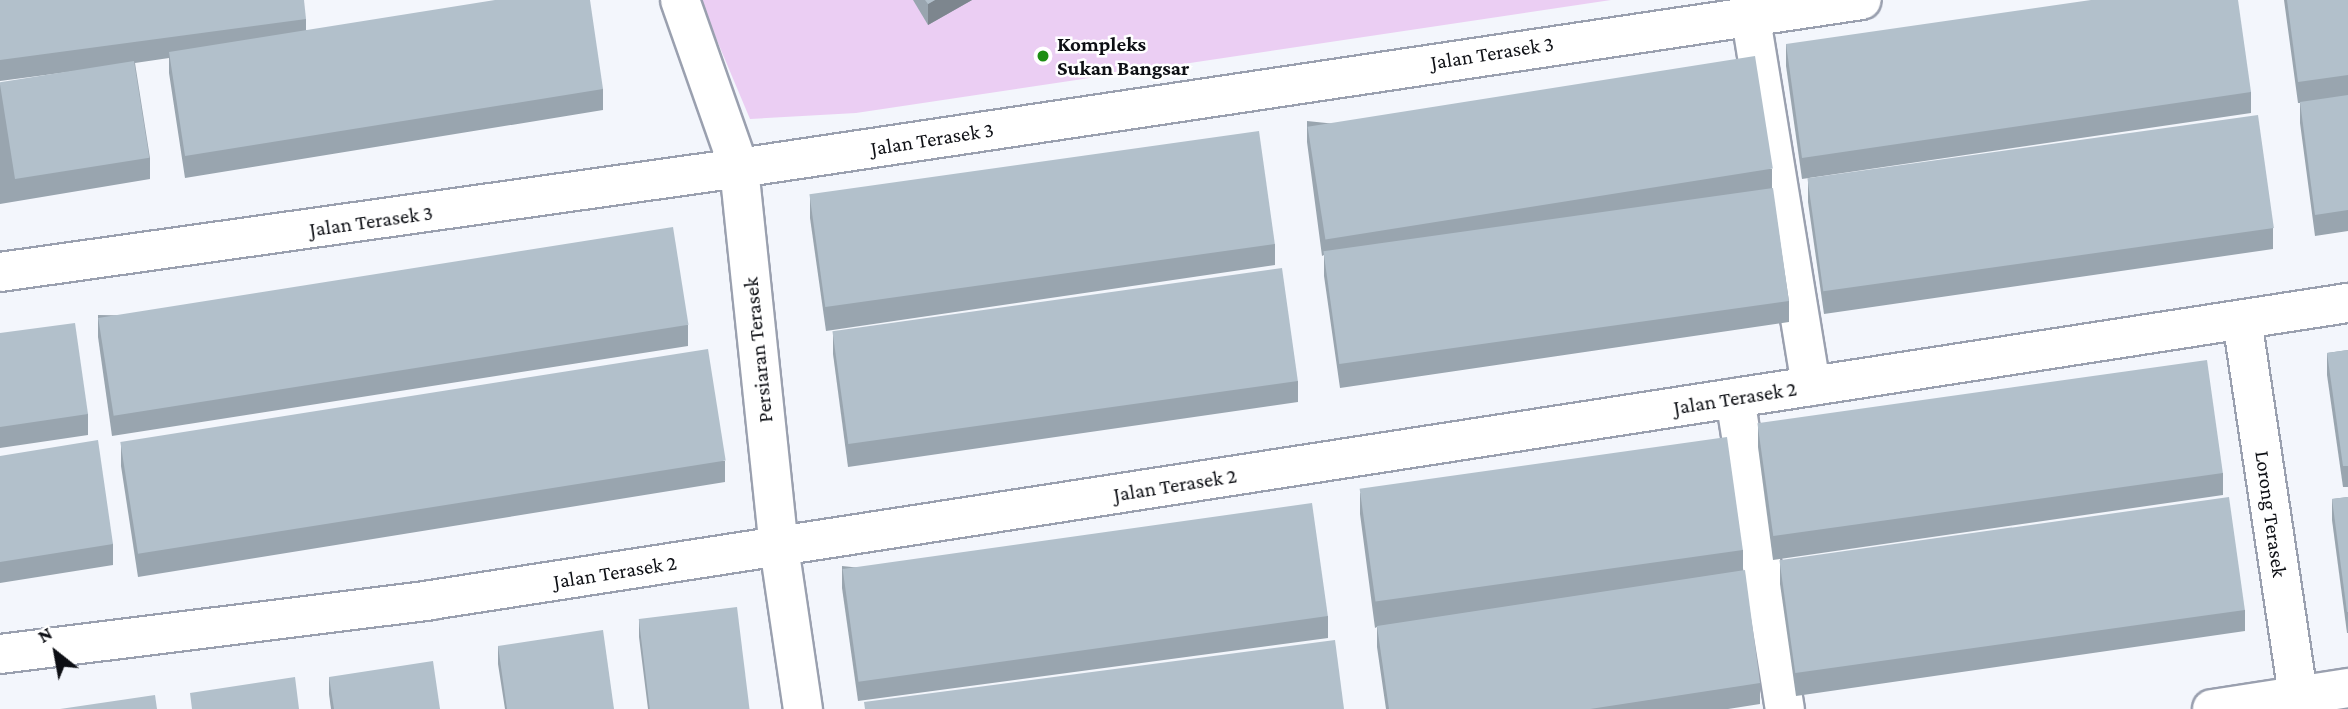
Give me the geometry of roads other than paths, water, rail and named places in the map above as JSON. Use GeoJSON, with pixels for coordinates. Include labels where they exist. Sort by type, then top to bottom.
{"type":"FeatureCollection","features":[{"type":"Feature","properties":{"kind":"street","name":"Persiaran Terasek"},"geometry":{"type":"LineString","coordinates":[[680,0],[739,168],[779,547],[803,709]]}},
{"type":"Feature","properties":{"kind":"street","name":"Jalan Terasek 3"},"geometry":{"type":"LineString","coordinates":[[0,272],[739,168],[1750,13],[1862,0]]}},
{"type":"Feature","properties":{"kind":"street"},"geometry":{"type":"LineString","coordinates":[[1750,13],[1811,386]]}},
{"type":"Feature","properties":{"kind":"street","name":"Jalan Terasek 2"},"geometry":{"type":"LineString","coordinates":[[0,654],[431,600],[2348,303]]}},
{"type":"Feature","properties":{"kind":"street","name":"Lorong Terasek"},"geometry":{"type":"LineString","coordinates":[[2242,320],[2299,702]]}},
{"type":"Feature","properties":{"kind":"street"},"geometry":{"type":"LineString","coordinates":[[1735,398],[1785,709]]}},
{"type":"Feature","properties":{"kind":"street"},"geometry":{"type":"LineString","coordinates":[[2212,709],[2299,702],[2348,688]]}},
{"type":"Feature","properties":{"kind":"place","name":"Kompleks Sukan Bangsar"},"geometry":{"type":"Point","coordinates":[1043,56]}}]}
